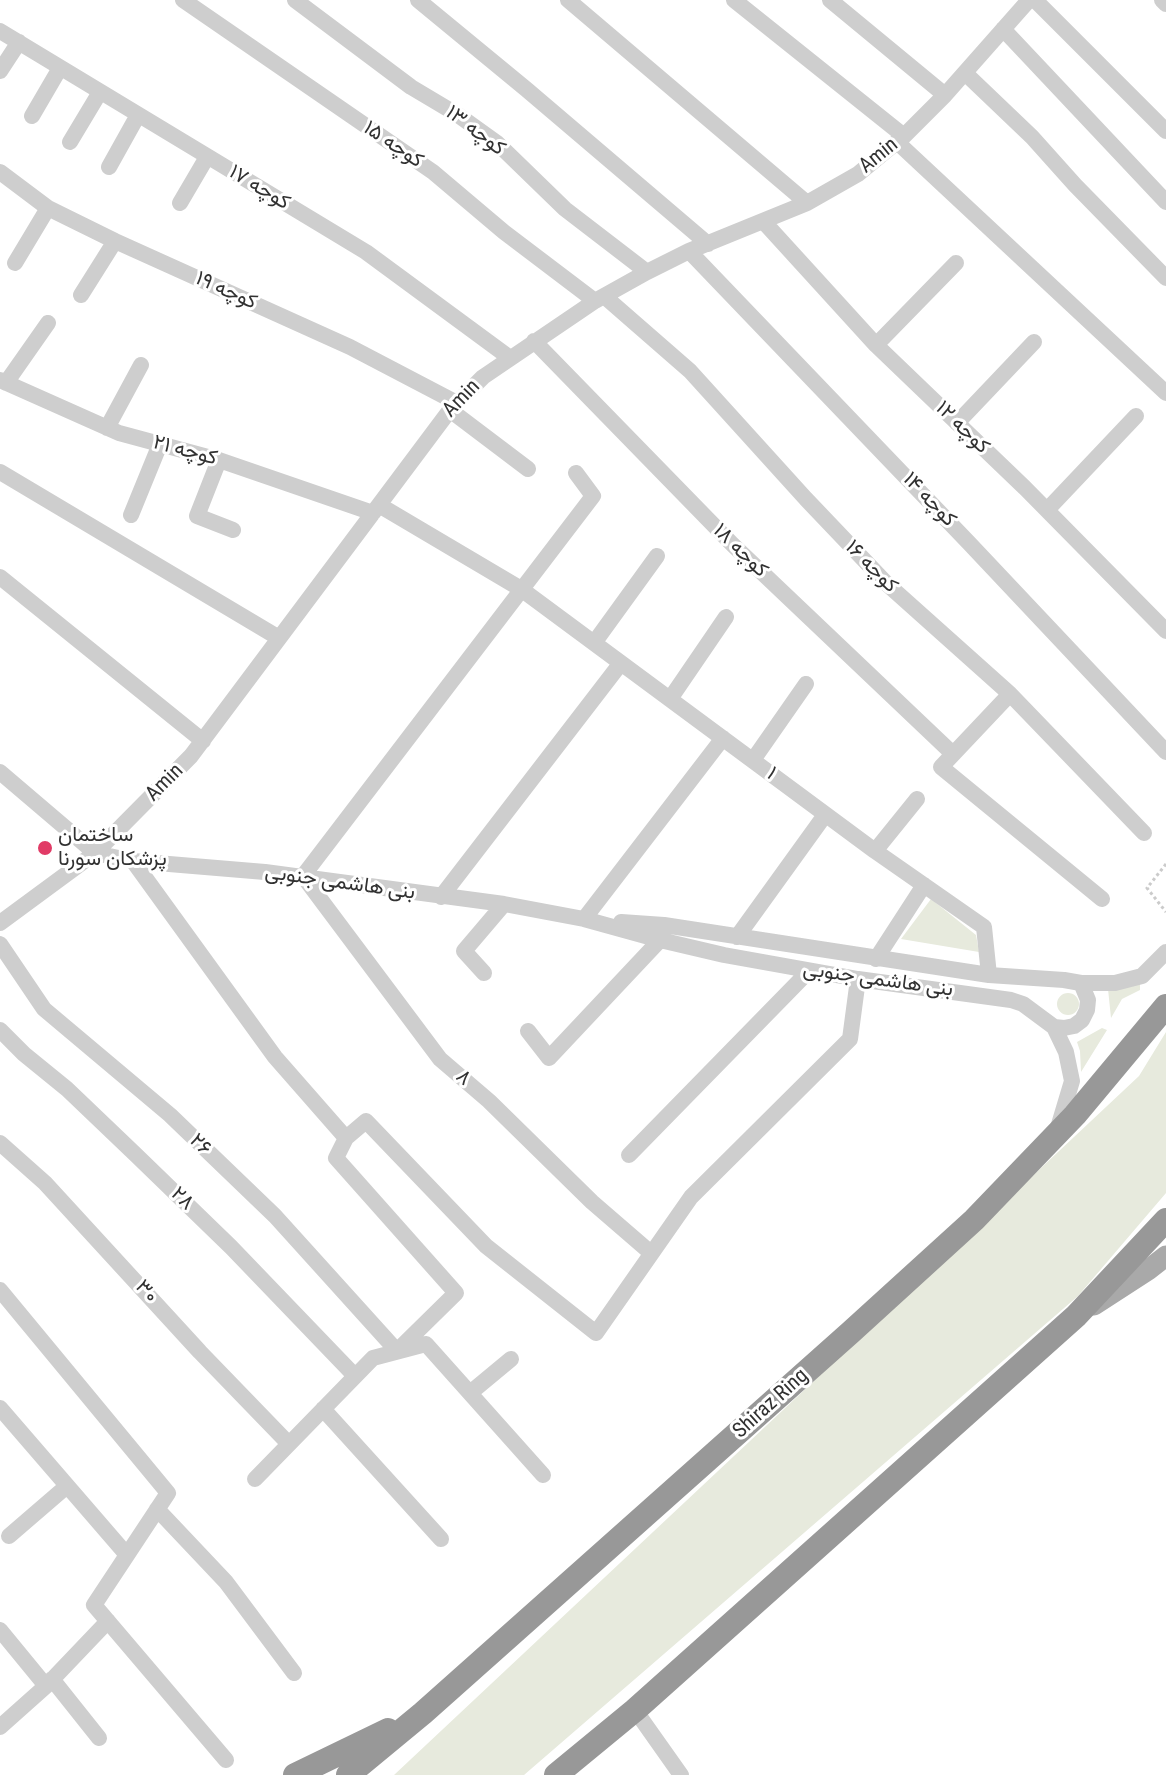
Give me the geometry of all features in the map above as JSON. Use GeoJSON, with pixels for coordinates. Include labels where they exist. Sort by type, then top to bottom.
{"type":"FeatureCollection","features":[{"type":"Feature","properties":{"kind":"highway","name":"Shiraz Ring"},"geometry":{"type":"LineString","coordinates":[[348,1775],[423,1713],[852,1332],[974,1220],[1056,1136],[1166,1006]]}},
{"type":"Feature","properties":{"kind":"highway"},"geometry":{"type":"LineString","coordinates":[[556,1775],[635,1710],[1076,1316],[1166,1220]]}},
{"type":"Feature","properties":{"kind":"highway"},"geometry":{"type":"LineString","coordinates":[[295,1775],[423,1713]]}},
{"type":"Feature","properties":{"kind":"main road"},"geometry":{"type":"LineString","coordinates":[[1076,1316],[1166,1256]]}},
{"type":"Feature","properties":{"kind":"street","name":"کوچه ۱۵"},"geometry":{"type":"LineString","coordinates":[[183,0],[433,172],[504,232],[599,298]]}},
{"type":"Feature","properties":{"kind":"street","name":"کوچه ۱۳"},"geometry":{"type":"LineString","coordinates":[[295,0],[411,87],[458,115],[496,143],[565,208],[647,272]]}},
{"type":"Feature","properties":{"kind":"street"},"geometry":{"type":"LineString","coordinates":[[418,0],[708,244]]}},
{"type":"Feature","properties":{"kind":"street"},"geometry":{"type":"LineString","coordinates":[[568,0],[807,203]]}},
{"type":"Feature","properties":{"kind":"street"},"geometry":{"type":"LineString","coordinates":[[734,0],[900,139],[1166,393]]}},
{"type":"Feature","properties":{"kind":"street"},"geometry":{"type":"LineString","coordinates":[[830,0],[945,95]]}},
{"type":"Feature","properties":{"kind":"street","name":"Amin"},"geometry":{"type":"LineString","coordinates":[[0,923],[95,853],[191,756],[453,406],[483,377],[599,298],[647,272],[807,203],[858,174],[900,139],[945,95],[1029,0]]}},
{"type":"Feature","properties":{"kind":"street"},"geometry":{"type":"LineString","coordinates":[[1035,0],[1166,131]]}},
{"type":"Feature","properties":{"kind":"street"},"geometry":{"type":"LineString","coordinates":[[1162,0],[1166,4]]}},
{"type":"Feature","properties":{"kind":"street"},"geometry":{"type":"LineString","coordinates":[[1003,29],[1166,202]]}},
{"type":"Feature","properties":{"kind":"street","name":"کوچه ۱۷"},"geometry":{"type":"LineString","coordinates":[[0,31],[366,252],[510,358]]}},
{"type":"Feature","properties":{"kind":"street"},"geometry":{"type":"LineString","coordinates":[[0,70],[19,42]]}},
{"type":"Feature","properties":{"kind":"street"},"geometry":{"type":"LineString","coordinates":[[32,116],[60,68]]}},
{"type":"Feature","properties":{"kind":"street"},"geometry":{"type":"LineString","coordinates":[[965,73],[1032,137],[1075,185],[1166,278]]}},
{"type":"Feature","properties":{"kind":"street"},"geometry":{"type":"LineString","coordinates":[[70,142],[100,92]]}},
{"type":"Feature","properties":{"kind":"street"},"geometry":{"type":"LineString","coordinates":[[109,166],[138,116]]}},
{"type":"Feature","properties":{"kind":"street"},"geometry":{"type":"LineString","coordinates":[[180,204],[207,157]]}},
{"type":"Feature","properties":{"kind":"street","name":"کوچه ۱۹"},"geometry":{"type":"LineString","coordinates":[[0,172],[48,208],[114,241],[350,347],[453,406],[528,469]]}},
{"type":"Feature","properties":{"kind":"street"},"geometry":{"type":"LineString","coordinates":[[15,263],[48,208]]}},
{"type":"Feature","properties":{"kind":"street","name":"کوچه ۱۲"},"geometry":{"type":"LineString","coordinates":[[763,221],[876,345],[1047,510],[1166,631]]}},
{"type":"Feature","properties":{"kind":"street"},"geometry":{"type":"LineString","coordinates":[[81,295],[114,241]]}},
{"type":"Feature","properties":{"kind":"street","name":"کوچه ۱۴"},"geometry":{"type":"LineString","coordinates":[[689,252],[1166,752]]}},
{"type":"Feature","properties":{"kind":"street"},"geometry":{"type":"LineString","coordinates":[[876,345],[956,263]]}},
{"type":"Feature","properties":{"kind":"street","name":"کوچه ۱۶"},"geometry":{"type":"LineString","coordinates":[[599,298],[690,371],[887,584],[1010,694],[1144,833]]}},
{"type":"Feature","properties":{"kind":"street"},"geometry":{"type":"LineString","coordinates":[[3,381],[48,323]]}},
{"type":"Feature","properties":{"kind":"street","name":"کوچه ۱۸"},"geometry":{"type":"LineString","coordinates":[[534,341],[733,545],[953,754]]}},
{"type":"Feature","properties":{"kind":"street"},"geometry":{"type":"LineString","coordinates":[[957,423],[1034,342]]}},
{"type":"Feature","properties":{"kind":"street"},"geometry":{"type":"LineString","coordinates":[[107,428],[141,365]]}},
{"type":"Feature","properties":{"kind":"street","name":"کوچه ۲۱"},"geometry":{"type":"LineString","coordinates":[[3,381],[119,433],[219,460],[376,509],[521,589]]}},
{"type":"Feature","properties":{"kind":"street"},"geometry":{"type":"LineString","coordinates":[[1047,510],[1136,416]]}},
{"type":"Feature","properties":{"kind":"street"},"geometry":{"type":"LineString","coordinates":[[131,515],[160,444]]}},
{"type":"Feature","properties":{"kind":"street"},"geometry":{"type":"LineString","coordinates":[[219,460],[197,516],[233,530]]}},
{"type":"Feature","properties":{"kind":"street"},"geometry":{"type":"LineString","coordinates":[[0,472],[279,638]]}},
{"type":"Feature","properties":{"kind":"street"},"geometry":{"type":"LineString","coordinates":[[303,876],[593,496],[576,472]]}},
{"type":"Feature","properties":{"kind":"street"},"geometry":{"type":"LineString","coordinates":[[594,642],[657,556]]}},
{"type":"Feature","properties":{"kind":"street"},"geometry":{"type":"LineString","coordinates":[[0,577],[203,741]]}},
{"type":"Feature","properties":{"kind":"street","name":"۱"},"geometry":{"type":"LineString","coordinates":[[521,589],[874,851],[984,927],[989,975]]}},
{"type":"Feature","properties":{"kind":"street"},"geometry":{"type":"LineString","coordinates":[[670,699],[726,617]]}},
{"type":"Feature","properties":{"kind":"street"},"geometry":{"type":"LineString","coordinates":[[441,897],[621,663]]}},
{"type":"Feature","properties":{"kind":"street"},"geometry":{"type":"LineString","coordinates":[[753,760],[806,684]]}},
{"type":"Feature","properties":{"kind":"street"},"geometry":{"type":"LineString","coordinates":[[1010,694],[941,767],[1102,899]]}},
{"type":"Feature","properties":{"kind":"street"},"geometry":{"type":"LineString","coordinates":[[584,919],[723,738]]}},
{"type":"Feature","properties":{"kind":"street"},"geometry":{"type":"LineString","coordinates":[[0,772],[95,853]]}},
{"type":"Feature","properties":{"kind":"street"},"geometry":{"type":"LineString","coordinates":[[874,851],[917,799]]}},
{"type":"Feature","properties":{"kind":"street"},"geometry":{"type":"LineString","coordinates":[[737,937],[825,814]]}},
{"type":"Feature","properties":{"kind":"street","name":"بنی هاشمی جنوبی"},"geometry":{"type":"LineString","coordinates":[[95,853],[133,861],[303,876],[504,904],[584,919],[724,955],[858,979],[1011,1000],[1023,1004],[1054,1027],[1066,1052],[1071,1081],[1056,1136]]}},
{"type":"Feature","properties":{"kind":"street"},"geometry":{"type":"LineString","coordinates":[[133,861],[275,1057],[346,1138]]}},
{"type":"Feature","properties":{"kind":"street","name":"۸"},"geometry":{"type":"LineString","coordinates":[[303,876],[440,1059],[489,1101],[592,1202],[651,1253]]}},
{"type":"Feature","properties":{"kind":"street"},"geometry":{"type":"LineString","coordinates":[[876,959],[924,885]]}},
{"type":"Feature","properties":{"kind":"street"},"geometry":{"type":"LineString","coordinates":[[484,973],[464,951],[504,904]]}},
{"type":"Feature","properties":{"kind":"street","name":"بنی هاشمی جنوبی"},"geometry":{"type":"LineString","coordinates":[[584,919],[664,925],[989,975],[1081,983],[1116,983],[1142,976],[1166,952]]}},
{"type":"Feature","properties":{"kind":"street"},"geometry":{"type":"LineString","coordinates":[[528,1031],[549,1058],[660,940]]}},
{"type":"Feature","properties":{"kind":"street","name":"۲۶"},"geometry":{"type":"LineString","coordinates":[[0,944],[44,1009],[170,1115],[219,1165],[275,1216],[397,1351]]}},
{"type":"Feature","properties":{"kind":"street"},"geometry":{"type":"LineString","coordinates":[[629,1155],[809,971]]}},
{"type":"Feature","properties":{"kind":"street"},"geometry":{"type":"LineString","coordinates":[[397,1351],[456,1293],[336,1158],[346,1138],[366,1121],[486,1246],[596,1333],[691,1197],[850,1039],[858,979]]}},
{"type":"Feature","properties":{"kind":"street"},"geometry":{"type":"LineString","coordinates":[[1054,1027],[1074,1026],[1082,1020],[1087,1010],[1088,1000],[1081,983]]}},
{"type":"Feature","properties":{"kind":"street","name":"۲۸"},"geometry":{"type":"LineString","coordinates":[[0,1030],[24,1054],[67,1089],[231,1247],[355,1376]]}},
{"type":"Feature","properties":{"kind":"street","name":"۳۰"},"geometry":{"type":"LineString","coordinates":[[0,1143],[45,1183],[200,1352],[289,1444]]}},
{"type":"Feature","properties":{"kind":"street"},"geometry":{"type":"LineString","coordinates":[[0,1290],[168,1492],[94,1605],[226,1760]]}},
{"type":"Feature","properties":{"kind":"street"},"geometry":{"type":"LineString","coordinates":[[255,1479],[373,1358],[426,1344],[543,1475]]}},
{"type":"Feature","properties":{"kind":"street"},"geometry":{"type":"LineString","coordinates":[[470,1394],[511,1359]]}},
{"type":"Feature","properties":{"kind":"street"},"geometry":{"type":"LineString","coordinates":[[323,1409],[441,1539]]}},
{"type":"Feature","properties":{"kind":"street"},"geometry":{"type":"LineString","coordinates":[[3,1419],[68,1486],[127,1555]]}},
{"type":"Feature","properties":{"kind":"street"},"geometry":{"type":"LineString","coordinates":[[9,1536],[68,1486]]}},
{"type":"Feature","properties":{"kind":"street"},"geometry":{"type":"LineString","coordinates":[[157,1509],[226,1582],[294,1673]]}},
{"type":"Feature","properties":{"kind":"street"},"geometry":{"type":"LineString","coordinates":[[0,1727],[49,1683],[108,1621]]}},
{"type":"Feature","properties":{"kind":"street"},"geometry":{"type":"LineString","coordinates":[[0,1630],[99,1738]]}},
{"type":"Feature","properties":{"kind":"street"},"geometry":{"type":"LineString","coordinates":[[635,1710],[681,1775]]}},
{"type":"Feature","properties":{"kind":"path"},"geometry":{"type":"LineString","coordinates":[[1166,864],[1147,888],[1166,912]]}},
{"type":"Feature","properties":{"kind":"shaded area"},"geometry":{"type":"Polygon","coordinates":[[[931,899],[976,935],[979,952],[901,939],[931,899]]]}},
{"type":"Feature","properties":{"kind":"shaded area"},"geometry":{"type":"Polygon","coordinates":[[[1140,982],[1140,990],[1122,999],[1111,1018],[1108,989],[1140,982]]]}},
{"type":"Feature","properties":{"kind":"shaded area"},"geometry":{"type":"Polygon","coordinates":[[[1068,993],[1076,996],[1079,1004],[1076,1012],[1068,1015],[1060,1012],[1057,1004],[1060,996],[1068,993]]]}},
{"type":"Feature","properties":{"kind":"shaded area"},"geometry":{"type":"Polygon","coordinates":[[[1102,1028],[1107,1030],[1081,1072],[1077,1042],[1102,1028]]]}},
{"type":"Feature","properties":{"kind":"shaded area"},"geometry":{"type":"Polygon","coordinates":[[[1166,1032],[1166,1193],[1078,1296],[524,1775],[394,1775],[1139,1076],[1166,1032]]]}},
{"type":"Feature","properties":{"kind":"place","name":"ساختمان پزشکان سورنا"},"geometry":{"type":"Point","coordinates":[45,848]}}]}
